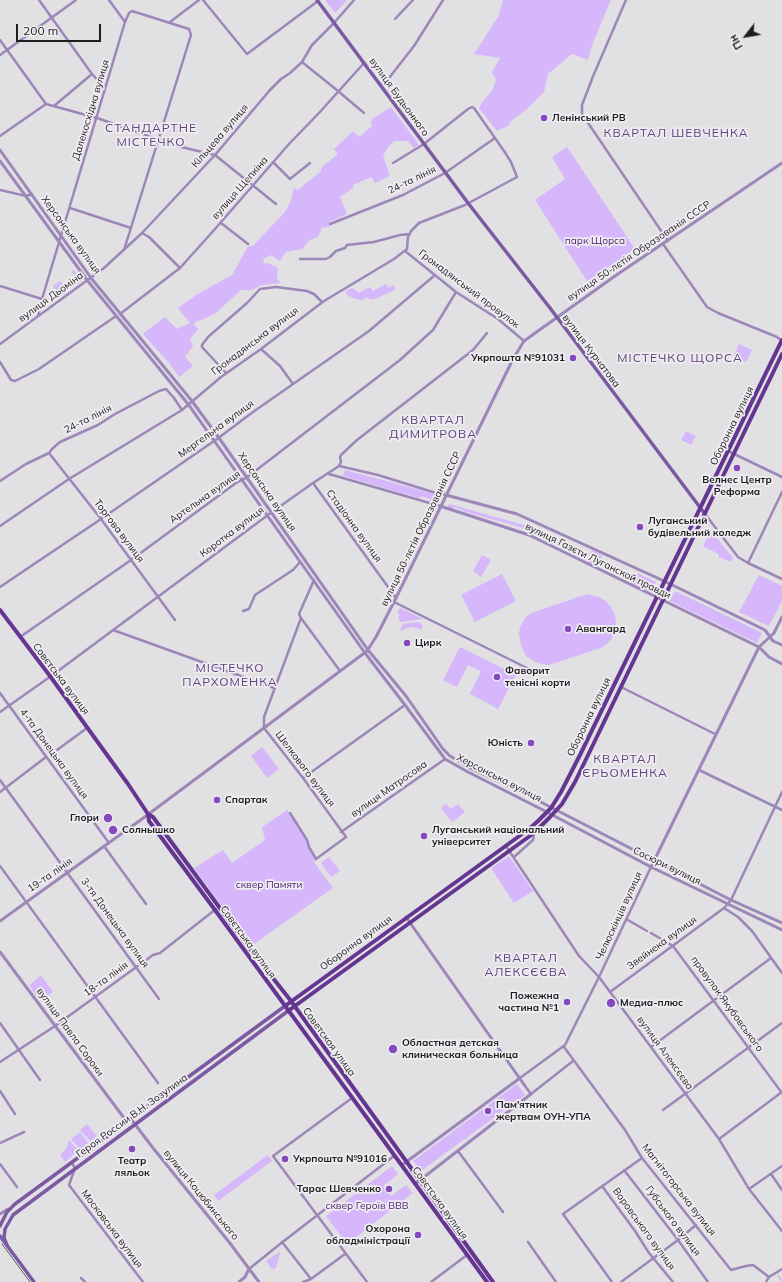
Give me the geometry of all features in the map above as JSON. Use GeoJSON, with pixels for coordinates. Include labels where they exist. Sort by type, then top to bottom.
{"type":"FeatureCollection","features":[{"type":"Feature","properties":{"kind":"main road","name":"вулиця Будьонного"},"geometry":{"type":"LineString","coordinates":[[317,1],[468,203]]}},
{"type":"Feature","properties":{"kind":"main road","name":"вулиця Курчатова"},"geometry":{"type":"LineString","coordinates":[[468,203],[705,514]]}},
{"type":"Feature","properties":{"kind":"main road","name":"Оборонна вулиця"},"geometry":{"type":"LineString","coordinates":[[285,1006],[506,846],[538,821],[551,808],[571,773],[782,340]]}},
{"type":"Feature","properties":{"kind":"main road","name":"Оборонна вулиця"},"geometry":{"type":"LineString","coordinates":[[288,1010],[534,833],[567,797],[782,354]]}},
{"type":"Feature","properties":{"kind":"main road","name":"Совєтська вулиця"},"geometry":{"type":"LineString","coordinates":[[0,610],[50,676],[148,814],[149,821],[352,1098],[395,1155],[404,1163],[415,1184],[487,1282]]}},
{"type":"Feature","properties":{"kind":"main road","name":"Советская улица"},"geometry":{"type":"LineString","coordinates":[[148,814],[153,817],[291,1002],[404,1163],[419,1180],[493,1282]]}},
{"type":"Feature","properties":{"kind":"main road","name":"Героя России В.Н. Зозулина"},"geometry":{"type":"LineString","coordinates":[[0,1226],[8,1212],[15,1204],[285,1006]]}},
{"type":"Feature","properties":{"kind":"main road","name":"Героя России В.Н. Зозулина"},"geometry":{"type":"LineString","coordinates":[[7,1245],[4,1238],[5,1230],[13,1215],[74,1168],[288,1010]]}},
{"type":"Feature","properties":{"kind":"main road"},"geometry":{"type":"LineString","coordinates":[[0,1236],[34,1282]]}},
{"type":"Feature","properties":{"kind":"street"},"geometry":{"type":"LineString","coordinates":[[38,0],[92,74],[105,89]]}},
{"type":"Feature","properties":{"kind":"street"},"geometry":{"type":"LineString","coordinates":[[0,54],[76,0]]}},
{"type":"Feature","properties":{"kind":"street"},"geometry":{"type":"LineString","coordinates":[[109,0],[125,22]]}},
{"type":"Feature","properties":{"kind":"street"},"geometry":{"type":"LineString","coordinates":[[169,22],[199,0]]}},
{"type":"Feature","properties":{"kind":"street"},"geometry":{"type":"LineString","coordinates":[[203,0],[247,54],[317,1]]}},
{"type":"Feature","properties":{"kind":"street","name":"Кільцева вулиця"},"geometry":{"type":"LineString","coordinates":[[91,278],[142,233],[215,155],[280,79],[290,73],[302,62],[312,45],[354,0]]}},
{"type":"Feature","properties":{"kind":"street"},"geometry":{"type":"LineString","coordinates":[[395,19],[413,0]]}},
{"type":"Feature","properties":{"kind":"street"},"geometry":{"type":"LineString","coordinates":[[381,86],[414,46],[443,0]]}},
{"type":"Feature","properties":{"kind":"street"},"geometry":{"type":"LineString","coordinates":[[626,0],[591,80],[582,104],[582,114],[668,241]]}},
{"type":"Feature","properties":{"kind":"street"},"geometry":{"type":"LineString","coordinates":[[124,250],[191,35],[189,29],[132,11],[129,13],[125,22]]}},
{"type":"Feature","properties":{"kind":"street","name":"Далекосхідна вулиця"},"geometry":{"type":"LineString","coordinates":[[38,316],[125,22]]}},
{"type":"Feature","properties":{"kind":"street"},"geometry":{"type":"LineString","coordinates":[[0,40],[46,104],[97,118],[159,140],[215,155],[276,204]]}},
{"type":"Feature","properties":{"kind":"street"},"geometry":{"type":"LineString","coordinates":[[302,62],[364,113]]}},
{"type":"Feature","properties":{"kind":"street","name":"вулиця Щепкіна"},"geometry":{"type":"LineString","coordinates":[[120,314],[180,268],[364,63]]}},
{"type":"Feature","properties":{"kind":"street"},"geometry":{"type":"LineString","coordinates":[[54,106],[92,74]]}},
{"type":"Feature","properties":{"kind":"street"},"geometry":{"type":"LineString","coordinates":[[0,136],[46,104]]}},
{"type":"Feature","properties":{"kind":"street"},"geometry":{"type":"LineString","coordinates":[[393,163],[424,144],[472,107],[495,138],[517,176],[468,203],[419,223],[410,234],[407,249],[405,250]]}},
{"type":"Feature","properties":{"kind":"street","name":"24-та лінія"},"geometry":{"type":"LineString","coordinates":[[330,224],[402,195],[445,172],[495,138]]}},
{"type":"Feature","properties":{"kind":"street","name":"Херсонська вулиця"},"geometry":{"type":"LineString","coordinates":[[0,150],[62,235],[91,278],[192,401],[246,478],[272,512],[368,650],[406,696],[443,748],[450,756],[470,768],[551,808]]}},
{"type":"Feature","properties":{"kind":"street","name":"Херсонська вулиця"},"geometry":{"type":"LineString","coordinates":[[0,161],[87,280],[188,404],[365,653],[445,758],[468,772],[547,812]]}},
{"type":"Feature","properties":{"kind":"street"},"geometry":{"type":"LineString","coordinates":[[274,162],[290,179],[310,163]]}},
{"type":"Feature","properties":{"kind":"street","name":"вулиця 50-лєтія Образованія СССР"},"geometry":{"type":"LineString","coordinates":[[109,843],[368,650],[395,600],[513,359],[524,341],[556,317],[782,163]]}},
{"type":"Feature","properties":{"kind":"street"},"geometry":{"type":"LineString","coordinates":[[0,190],[26,196],[32,194]]}},
{"type":"Feature","properties":{"kind":"street"},"geometry":{"type":"LineString","coordinates":[[70,208],[131,228]]}},
{"type":"Feature","properties":{"kind":"street"},"geometry":{"type":"LineString","coordinates":[[221,223],[248,244]]}},
{"type":"Feature","properties":{"kind":"street"},"geometry":{"type":"LineString","coordinates":[[142,233],[149,237],[180,268]]}},
{"type":"Feature","properties":{"kind":"street"},"geometry":{"type":"LineString","coordinates":[[300,259],[326,259],[336,251],[347,246],[410,234]]}},
{"type":"Feature","properties":{"kind":"street"},"geometry":{"type":"LineString","coordinates":[[663,244],[707,307],[724,316],[782,340]]}},
{"type":"Feature","properties":{"kind":"street","name":"Громадянський провулок"},"geometry":{"type":"LineString","coordinates":[[405,250],[456,292],[498,319],[524,341]]}},
{"type":"Feature","properties":{"kind":"street","name":"Громадянська вулиця"},"geometry":{"type":"LineString","coordinates":[[0,526],[69,479],[182,410],[226,373],[261,350],[322,302],[394,259],[405,250]]}},
{"type":"Feature","properties":{"kind":"street","name":"Мергельна вулиця"},"geometry":{"type":"LineString","coordinates":[[0,587],[219,438],[369,331],[435,275]]}},
{"type":"Feature","properties":{"kind":"street","name":"вулиця Дьоміна"},"geometry":{"type":"LineString","coordinates":[[0,344],[91,278]]}},
{"type":"Feature","properties":{"kind":"street"},"geometry":{"type":"LineString","coordinates":[[0,286],[42,299]]}},
{"type":"Feature","properties":{"kind":"street"},"geometry":{"type":"LineString","coordinates":[[226,373],[202,347],[202,345],[208,337],[247,303],[260,289],[276,287],[307,291],[314,294],[322,302]]}},
{"type":"Feature","properties":{"kind":"street","name":"Артельна вулиця"},"geometry":{"type":"LineString","coordinates":[[19,637],[130,560],[236,483],[246,478],[400,360],[433,330],[456,292]]}},
{"type":"Feature","properties":{"kind":"street"},"geometry":{"type":"LineString","coordinates":[[0,362],[10,380],[15,381],[39,369],[116,316]]}},
{"type":"Feature","properties":{"kind":"street","name":"Коротка вулиця"},"geometry":{"type":"LineString","coordinates":[[0,712],[272,512],[312,483],[339,466],[341,462],[341,455],[357,440],[473,350],[487,333]]}},
{"type":"Feature","properties":{"kind":"street"},"geometry":{"type":"LineString","coordinates":[[261,350],[280,366],[293,384]]}},
{"type":"Feature","properties":{"kind":"street","name":"24-та лінія"},"geometry":{"type":"LineString","coordinates":[[0,481],[26,464],[49,453],[60,442],[98,425],[115,414],[159,391],[166,389],[182,410]]}},
{"type":"Feature","properties":{"kind":"street"},"geometry":{"type":"LineString","coordinates":[[728,451],[782,477]]}},
{"type":"Feature","properties":{"kind":"street","name":"Торгова вулиця"},"geometry":{"type":"LineString","coordinates":[[49,453],[101,519],[175,620]]}},
{"type":"Feature","properties":{"kind":"street","name":"вулиця Газєти Луганской правди"},"geometry":{"type":"LineString","coordinates":[[339,466],[378,475],[436,493],[446,494],[517,514],[765,630],[774,641],[782,645]]}},
{"type":"Feature","properties":{"kind":"street","name":"вулиця Газєти Луганской правди"},"geometry":{"type":"LineString","coordinates":[[328,474],[440,506],[529,535],[759,647],[770,657],[782,664]]}},
{"type":"Feature","properties":{"kind":"street","name":"Стадіонна вулиця"},"geometry":{"type":"LineString","coordinates":[[312,483],[395,600]]}},
{"type":"Feature","properties":{"kind":"street"},"geometry":{"type":"LineString","coordinates":[[748,563],[782,492]]}},
{"type":"Feature","properties":{"kind":"street"},"geometry":{"type":"LineString","coordinates":[[705,514],[738,557],[782,579]]}},
{"type":"Feature","properties":{"kind":"street"},"geometry":{"type":"LineString","coordinates":[[243,611],[249,609],[255,595],[293,570],[301,561]]}},
{"type":"Feature","properties":{"kind":"street","name":"Шелкового вулиця"},"geometry":{"type":"LineString","coordinates":[[290,813],[307,840],[316,859],[346,837],[264,728],[264,717],[301,618],[299,614],[314,580]]}},
{"type":"Feature","properties":{"kind":"street"},"geometry":{"type":"LineString","coordinates":[[395,600],[529,669]]}},
{"type":"Feature","properties":{"kind":"street","name":"Челюскінців вулиця"},"geometry":{"type":"LineString","coordinates":[[404,1163],[564,1047],[699,770],[715,734],[759,647],[774,633],[782,617]]}},
{"type":"Feature","properties":{"kind":"street"},"geometry":{"type":"LineString","coordinates":[[301,618],[340,671]]}},
{"type":"Feature","properties":{"kind":"street"},"geometry":{"type":"LineString","coordinates":[[113,630],[274,688]]}},
{"type":"Feature","properties":{"kind":"street"},"geometry":{"type":"LineString","coordinates":[[621,687],[715,734]]}},
{"type":"Feature","properties":{"kind":"street","name":"4-та Донецька вулиця"},"geometry":{"type":"LineString","coordinates":[[0,693],[109,843]]}},
{"type":"Feature","properties":{"kind":"street"},"geometry":{"type":"LineString","coordinates":[[303,778],[405,705]]}},
{"type":"Feature","properties":{"kind":"street"},"geometry":{"type":"LineString","coordinates":[[56,750],[87,728]]}},
{"type":"Feature","properties":{"kind":"street"},"geometry":{"type":"LineString","coordinates":[[0,792],[46,757]]}},
{"type":"Feature","properties":{"kind":"street","name":"вулиця Матросова"},"geometry":{"type":"LineString","coordinates":[[342,832],[445,758]]}},
{"type":"Feature","properties":{"kind":"street"},"geometry":{"type":"LineString","coordinates":[[699,770],[782,810]]}},
{"type":"Feature","properties":{"kind":"street","name":"3-тя Донецька вулиця"},"geometry":{"type":"LineString","coordinates":[[0,780],[159,998]]}},
{"type":"Feature","properties":{"kind":"street"},"geometry":{"type":"LineString","coordinates":[[731,900],[782,792]]}},
{"type":"Feature","properties":{"kind":"street","name":"Сосюри вулиця"},"geometry":{"type":"LineString","coordinates":[[551,808],[731,900],[782,923]]}},
{"type":"Feature","properties":{"kind":"street","name":"Сосюри вулиця"},"geometry":{"type":"LineString","coordinates":[[547,812],[651,867],[782,930]]}},
{"type":"Feature","properties":{"kind":"street"},"geometry":{"type":"LineString","coordinates":[[514,857],[533,840],[534,833]]}},
{"type":"Feature","properties":{"kind":"street","name":"19-та лінія"},"geometry":{"type":"LineString","coordinates":[[0,921],[109,843]]}},
{"type":"Feature","properties":{"kind":"street"},"geometry":{"type":"LineString","coordinates":[[104,846],[146,904]]}},
{"type":"Feature","properties":{"kind":"street","name":"вулиця Алексєєва"},"geometry":{"type":"LineString","coordinates":[[506,846],[579,956],[599,977],[719,1139],[749,1188],[782,1231]]}},
{"type":"Feature","properties":{"kind":"street"},"geometry":{"type":"LineString","coordinates":[[0,866],[158,1083]]}},
{"type":"Feature","properties":{"kind":"street","name":"Звейнека вулиця"},"geometry":{"type":"LineString","coordinates":[[610,992],[724,908],[731,900]]}},
{"type":"Feature","properties":{"kind":"street","name":"18-та лінія"},"geometry":{"type":"LineString","coordinates":[[0,1062],[55,1026],[153,955],[160,953],[220,906]]}},
{"type":"Feature","properties":{"kind":"street"},"geometry":{"type":"LineString","coordinates":[[724,908],[738,917],[752,931],[782,973]]}},
{"type":"Feature","properties":{"kind":"street"},"geometry":{"type":"LineString","coordinates":[[406,918],[531,1094]]}},
{"type":"Feature","properties":{"kind":"street"},"geometry":{"type":"LineString","coordinates":[[626,919],[647,931]]}},
{"type":"Feature","properties":{"kind":"street","name":"провулок Якубовського"},"geometry":{"type":"LineString","coordinates":[[651,933],[673,946],[782,1093]]}},
{"type":"Feature","properties":{"kind":"street","name":"вулиця Павла Сороки"},"geometry":{"type":"LineString","coordinates":[[0,952],[27,986],[127,1122]]}},
{"type":"Feature","properties":{"kind":"street"},"geometry":{"type":"LineString","coordinates":[[651,1047],[771,958]]}},
{"type":"Feature","properties":{"kind":"street"},"geometry":{"type":"LineString","coordinates":[[663,1110],[782,1023]]}},
{"type":"Feature","properties":{"kind":"street"},"geometry":{"type":"LineString","coordinates":[[0,1024],[40,1080]]}},
{"type":"Feature","properties":{"kind":"street","name":"Магнітогорська вулиця"},"geometry":{"type":"LineString","coordinates":[[564,1047],[625,1130],[642,1158],[731,1270],[753,1265],[769,1277]]}},
{"type":"Feature","properties":{"kind":"street"},"geometry":{"type":"LineString","coordinates":[[415,1184],[574,1061]]}},
{"type":"Feature","properties":{"kind":"street"},"geometry":{"type":"LineString","coordinates":[[0,1090],[15,1114]]}},
{"type":"Feature","properties":{"kind":"street"},"geometry":{"type":"LineString","coordinates":[[719,1139],[782,1093]]}},
{"type":"Feature","properties":{"kind":"street"},"geometry":{"type":"LineString","coordinates":[[352,1098],[273,1156],[367,1282]]}},
{"type":"Feature","properties":{"kind":"street","name":"вулиця Коцюбинського"},"geometry":{"type":"LineString","coordinates":[[131,1118],[259,1282]]}},
{"type":"Feature","properties":{"kind":"street"},"geometry":{"type":"LineString","coordinates":[[0,1143],[24,1132]]}},
{"type":"Feature","properties":{"kind":"street"},"geometry":{"type":"LineString","coordinates":[[458,1151],[503,1212]]}},
{"type":"Feature","properties":{"kind":"street"},"geometry":{"type":"LineString","coordinates":[[239,1282],[245,1277],[249,1269],[282,1242],[395,1155]]}},
{"type":"Feature","properties":{"kind":"street"},"geometry":{"type":"LineString","coordinates":[[612,1282],[563,1214],[642,1158]]}},
{"type":"Feature","properties":{"kind":"street"},"geometry":{"type":"LineString","coordinates":[[72,1163],[74,1168]]}},
{"type":"Feature","properties":{"kind":"street"},"geometry":{"type":"LineString","coordinates":[[0,1164],[17,1187]]}},
{"type":"Feature","properties":{"kind":"street"},"geometry":{"type":"LineString","coordinates":[[749,1188],[782,1166]]}},
{"type":"Feature","properties":{"kind":"street","name":"Московська вулиця"},"geometry":{"type":"LineString","coordinates":[[74,1168],[69,1185],[143,1282]]}},
{"type":"Feature","properties":{"kind":"street","name":"Губського вулиця"},"geometry":{"type":"LineString","coordinates":[[624,1170],[708,1282]]}},
{"type":"Feature","properties":{"kind":"street"},"geometry":{"type":"LineString","coordinates":[[770,1174],[782,1190]]}},
{"type":"Feature","properties":{"kind":"street","name":"Воровського вулиця"},"geometry":{"type":"LineString","coordinates":[[602,1186],[649,1253],[673,1282]]}},
{"type":"Feature","properties":{"kind":"street"},"geometry":{"type":"LineString","coordinates":[[0,1214],[15,1204]]}},
{"type":"Feature","properties":{"kind":"street"},"geometry":{"type":"LineString","coordinates":[[621,1282],[696,1225]]}},
{"type":"Feature","properties":{"kind":"street"},"geometry":{"type":"LineString","coordinates":[[282,1242],[311,1279]]}},
{"type":"Feature","properties":{"kind":"street"},"geometry":{"type":"LineString","coordinates":[[528,1242],[556,1282]]}},
{"type":"Feature","properties":{"kind":"street"},"geometry":{"type":"LineString","coordinates":[[303,1282],[311,1279],[345,1254]]}},
{"type":"Feature","properties":{"kind":"street"},"geometry":{"type":"LineString","coordinates":[[431,1282],[467,1255]]}},
{"type":"Feature","properties":{"kind":"street"},"geometry":{"type":"LineString","coordinates":[[766,1282],[769,1277],[782,1269]]}},
{"type":"Feature","properties":{"kind":"street"},"geometry":{"type":"LineString","coordinates":[[81,1278],[85,1282]]}},
{"type":"Feature","properties":{"kind":"green space"},"geometry":{"type":"Polygon","coordinates":[[[325,0],[347,0],[335,13],[325,0]]]}},
{"type":"Feature","properties":{"kind":"green space"},"geometry":{"type":"Polygon","coordinates":[[[503,0],[611,0],[592,45],[588,60],[572,54],[548,74],[544,92],[527,109],[511,121],[508,126],[497,131],[479,108],[482,102],[492,91],[496,80],[492,72],[500,58],[474,54],[498,17],[503,0]]]}},
{"type":"Feature","properties":{"kind":"green space"},"geometry":{"type":"Polygon","coordinates":[[[391,107],[419,145],[414,148],[408,141],[394,141],[388,147],[383,156],[390,176],[375,183],[371,177],[353,185],[353,188],[340,197],[347,214],[329,222],[330,226],[322,228],[318,237],[310,240],[302,249],[286,252],[280,261],[271,255],[264,259],[263,262],[266,264],[268,263],[278,268],[277,278],[280,283],[262,285],[252,290],[241,290],[217,312],[195,322],[194,325],[198,329],[190,339],[193,346],[185,357],[193,366],[179,377],[169,363],[143,334],[165,317],[177,329],[190,323],[178,308],[196,295],[232,275],[248,246],[253,246],[285,212],[290,203],[294,188],[298,190],[321,171],[322,167],[338,154],[334,149],[353,131],[359,137],[372,126],[372,119],[391,107]]]}},
{"type":"Feature","properties":{"kind":"green space","name":"парк Щорса"},"geometry":{"type":"Polygon","coordinates":[[[567,147],[635,249],[587,281],[535,200],[565,179],[552,157],[567,147]]]}},
{"type":"Feature","properties":{"kind":"green space"},"geometry":{"type":"Polygon","coordinates":[[[73,269],[82,281],[73,287],[70,285],[69,281],[72,281],[74,274],[72,273],[73,269]]]}},
{"type":"Feature","properties":{"kind":"green space"},"geometry":{"type":"Polygon","coordinates":[[[60,281],[68,291],[59,297],[53,286],[60,281]]]}},
{"type":"Feature","properties":{"kind":"green space"},"geometry":{"type":"Polygon","coordinates":[[[386,284],[388,288],[394,285],[395,290],[370,300],[368,297],[362,300],[353,298],[347,295],[346,291],[352,288],[359,293],[370,287],[373,291],[386,284]]]}},
{"type":"Feature","properties":{"kind":"green space"},"geometry":{"type":"Polygon","coordinates":[[[739,344],[752,350],[746,362],[733,357],[739,344]]]}},
{"type":"Feature","properties":{"kind":"green space"},"geometry":{"type":"Polygon","coordinates":[[[686,431],[696,436],[691,445],[681,440],[686,431]]]}},
{"type":"Feature","properties":{"kind":"green space"},"geometry":{"type":"Polygon","coordinates":[[[345,470],[434,494],[430,501],[430,499],[421,496],[419,498],[343,476],[345,470]]]}},
{"type":"Feature","properties":{"kind":"green space"},"geometry":{"type":"Polygon","coordinates":[[[449,504],[524,525],[563,543],[561,545],[523,528],[463,511],[454,507],[452,509],[447,507],[449,504]]]}},
{"type":"Feature","properties":{"kind":"green space"},"geometry":{"type":"Polygon","coordinates":[[[711,531],[733,558],[731,562],[719,557],[719,554],[703,546],[711,531]]]}},
{"type":"Feature","properties":{"kind":"green space"},"geometry":{"type":"Polygon","coordinates":[[[592,550],[602,555],[597,567],[587,562],[592,550]]]}},
{"type":"Feature","properties":{"kind":"green space"},"geometry":{"type":"Polygon","coordinates":[[[482,555],[491,560],[481,577],[473,571],[482,555]]]}},
{"type":"Feature","properties":{"kind":"green space"},"geometry":{"type":"Polygon","coordinates":[[[637,573],[656,582],[651,593],[631,583],[637,573]]]}},
{"type":"Feature","properties":{"kind":"green space"},"geometry":{"type":"Polygon","coordinates":[[[502,574],[516,601],[475,622],[461,595],[502,574]]]}},
{"type":"Feature","properties":{"kind":"green space"},"geometry":{"type":"Polygon","coordinates":[[[759,575],[782,586],[782,601],[769,626],[739,612],[759,575]]]}},
{"type":"Feature","properties":{"kind":"green space"},"geometry":{"type":"Polygon","coordinates":[[[675,591],[762,633],[757,643],[670,601],[675,591]]]}},
{"type":"Feature","properties":{"kind":"green space","name":"Авангард"},"geometry":{"type":"Polygon","coordinates":[[[587,594],[599,597],[606,601],[615,615],[615,631],[607,644],[601,648],[549,665],[536,662],[526,656],[521,645],[519,634],[520,627],[526,617],[531,613],[587,594]]]}},
{"type":"Feature","properties":{"kind":"green space"},"geometry":{"type":"Polygon","coordinates":[[[400,608],[423,619],[401,622],[398,618],[400,614],[397,613],[400,608]]]}},
{"type":"Feature","properties":{"kind":"green space"},"geometry":{"type":"Polygon","coordinates":[[[419,622],[423,626],[421,630],[413,627],[400,630],[403,624],[419,622]]]}},
{"type":"Feature","properties":{"kind":"green space","name":"Фаворит тенісні корти"},"geometry":{"type":"Polygon","coordinates":[[[460,647],[516,675],[498,709],[470,694],[481,671],[468,665],[457,687],[443,680],[460,647]]]}},
{"type":"Feature","properties":{"kind":"green space"},"geometry":{"type":"Polygon","coordinates":[[[262,747],[279,769],[267,778],[251,756],[262,747]]]}},
{"type":"Feature","properties":{"kind":"green space"},"geometry":{"type":"Polygon","coordinates":[[[446,804],[451,809],[458,804],[465,812],[452,822],[441,808],[446,804]]]}},
{"type":"Feature","properties":{"kind":"green space","name":"сквер Памяти"},"geometry":{"type":"Polygon","coordinates":[[[287,810],[303,833],[316,859],[314,862],[333,888],[251,946],[194,868],[223,850],[232,863],[265,840],[262,827],[287,810]]]}},
{"type":"Feature","properties":{"kind":"green space"},"geometry":{"type":"Polygon","coordinates":[[[509,856],[533,891],[514,903],[491,868],[509,856]]]}},
{"type":"Feature","properties":{"kind":"green space"},"geometry":{"type":"Polygon","coordinates":[[[329,857],[340,871],[331,877],[321,863],[329,857]]]}},
{"type":"Feature","properties":{"kind":"green space"},"geometry":{"type":"Polygon","coordinates":[[[41,975],[53,992],[41,1001],[30,985],[41,975]]]}},
{"type":"Feature","properties":{"kind":"green space"},"geometry":{"type":"Polygon","coordinates":[[[517,1084],[525,1095],[421,1171],[413,1161],[517,1084]]]}},
{"type":"Feature","properties":{"kind":"green space"},"geometry":{"type":"Polygon","coordinates":[[[87,1124],[97,1136],[90,1141],[80,1130],[87,1124]]]}},
{"type":"Feature","properties":{"kind":"green space"},"geometry":{"type":"Polygon","coordinates":[[[80,1132],[88,1143],[80,1149],[71,1139],[80,1132]]]}},
{"type":"Feature","properties":{"kind":"green space"},"geometry":{"type":"Polygon","coordinates":[[[69,1140],[78,1150],[65,1162],[60,1155],[66,1149],[69,1140]]]}},
{"type":"Feature","properties":{"kind":"green space"},"geometry":{"type":"Polygon","coordinates":[[[268,1155],[272,1161],[218,1201],[214,1195],[268,1155]]]}},
{"type":"Feature","properties":{"kind":"green space","name":"сквер Героїв ВВВ"},"geometry":{"type":"Polygon","coordinates":[[[392,1166],[398,1174],[383,1186],[391,1196],[406,1185],[413,1193],[347,1244],[326,1216],[392,1166]]]}},
{"type":"Feature","properties":{"kind":"green space"},"geometry":{"type":"Polygon","coordinates":[[[279,1252],[276,1268],[272,1269],[266,1261],[279,1252]]]}},
{"type":"Feature","properties":{"kind":"waterway"},"geometry":{"type":"LineString","coordinates":[[778,1275],[782,1281]]}},
{"type":"Feature","properties":{"kind":"tram line"},"geometry":{"type":"LineString","coordinates":[[2,1244],[30,1282]]}},
{"type":"Feature","properties":{"kind":"place","name":"Ленінський РВ"},"geometry":{"type":"Point","coordinates":[544,118]}},
{"type":"Feature","properties":{"kind":"place","name":"Укрпошта №91031"},"geometry":{"type":"Point","coordinates":[573,358]}},
{"type":"Feature","properties":{"kind":"place","name":"Велнес Центр Реформа"},"geometry":{"type":"Point","coordinates":[737,468]}},
{"type":"Feature","properties":{"kind":"place","name":"Луганський будівельний коледж"},"geometry":{"type":"Point","coordinates":[640,527]}},
{"type":"Feature","properties":{"kind":"place","name":"Авангард"},"geometry":{"type":"Point","coordinates":[568,629]}},
{"type":"Feature","properties":{"kind":"place","name":"Цирк"},"geometry":{"type":"Point","coordinates":[407,643]}},
{"type":"Feature","properties":{"kind":"place","name":"Фаворит тенісні корти"},"geometry":{"type":"Point","coordinates":[497,677]}},
{"type":"Feature","properties":{"kind":"place","name":"Юність"},"geometry":{"type":"Point","coordinates":[531,743]}},
{"type":"Feature","properties":{"kind":"place","name":"Спартак"},"geometry":{"type":"Point","coordinates":[217,800]}},
{"type":"Feature","properties":{"kind":"place","name":"Глори"},"geometry":{"type":"Point","coordinates":[108,818]}},
{"type":"Feature","properties":{"kind":"place","name":"Солнышко"},"geometry":{"type":"Point","coordinates":[113,830]}},
{"type":"Feature","properties":{"kind":"place","name":"Луганський національний університет"},"geometry":{"type":"Point","coordinates":[424,836]}},
{"type":"Feature","properties":{"kind":"place","name":"Пожежна частина №1"},"geometry":{"type":"Point","coordinates":[567,1002]}},
{"type":"Feature","properties":{"kind":"place","name":"Медиа-плюс"},"geometry":{"type":"Point","coordinates":[611,1003]}},
{"type":"Feature","properties":{"kind":"place","name":"Областная детская клиническая больница"},"geometry":{"type":"Point","coordinates":[393,1049]}},
{"type":"Feature","properties":{"kind":"place","name":"Пам'ятник жертвам ОУН-УПА"},"geometry":{"type":"Point","coordinates":[488,1111]}},
{"type":"Feature","properties":{"kind":"place","name":"Театр ляльок"},"geometry":{"type":"Point","coordinates":[132,1149]}},
{"type":"Feature","properties":{"kind":"place","name":"Укрпошта №91016"},"geometry":{"type":"Point","coordinates":[285,1159]}},
{"type":"Feature","properties":{"kind":"place","name":"Тарас Шевченко"},"geometry":{"type":"Point","coordinates":[389,1189]}},
{"type":"Feature","properties":{"kind":"place","name":"Охорона обладміністрації"},"geometry":{"type":"Point","coordinates":[418,1235]}},
{"type":"Feature","properties":{"kind":"district","name":"КВАРТАЛ ШЕВЧЕНКА"},"geometry":{"type":"Point","coordinates":[676,133]}},
{"type":"Feature","properties":{"kind":"district","name":"СТАНДАРТНЕ МІСТЕЧКО"},"geometry":{"type":"Point","coordinates":[151,135]}},
{"type":"Feature","properties":{"kind":"district","name":"МІСТЕЧКО ЩОРСА"},"geometry":{"type":"Point","coordinates":[680,358]}},
{"type":"Feature","properties":{"kind":"district","name":"КВАРТАЛ ДИМИТРОВА"},"geometry":{"type":"Point","coordinates":[433,427]}},
{"type":"Feature","properties":{"kind":"district","name":"МІСТЕЧКО ПАРХОМЕНКА"},"geometry":{"type":"Point","coordinates":[230,675]}},
{"type":"Feature","properties":{"kind":"district","name":"КВАРТАЛ ЄРЬОМЕНКА"},"geometry":{"type":"Point","coordinates":[625,766]}},
{"type":"Feature","properties":{"kind":"district","name":"КВАРТАЛ АЛЕКСЄЄВА"},"geometry":{"type":"Point","coordinates":[526,965]}}]}
